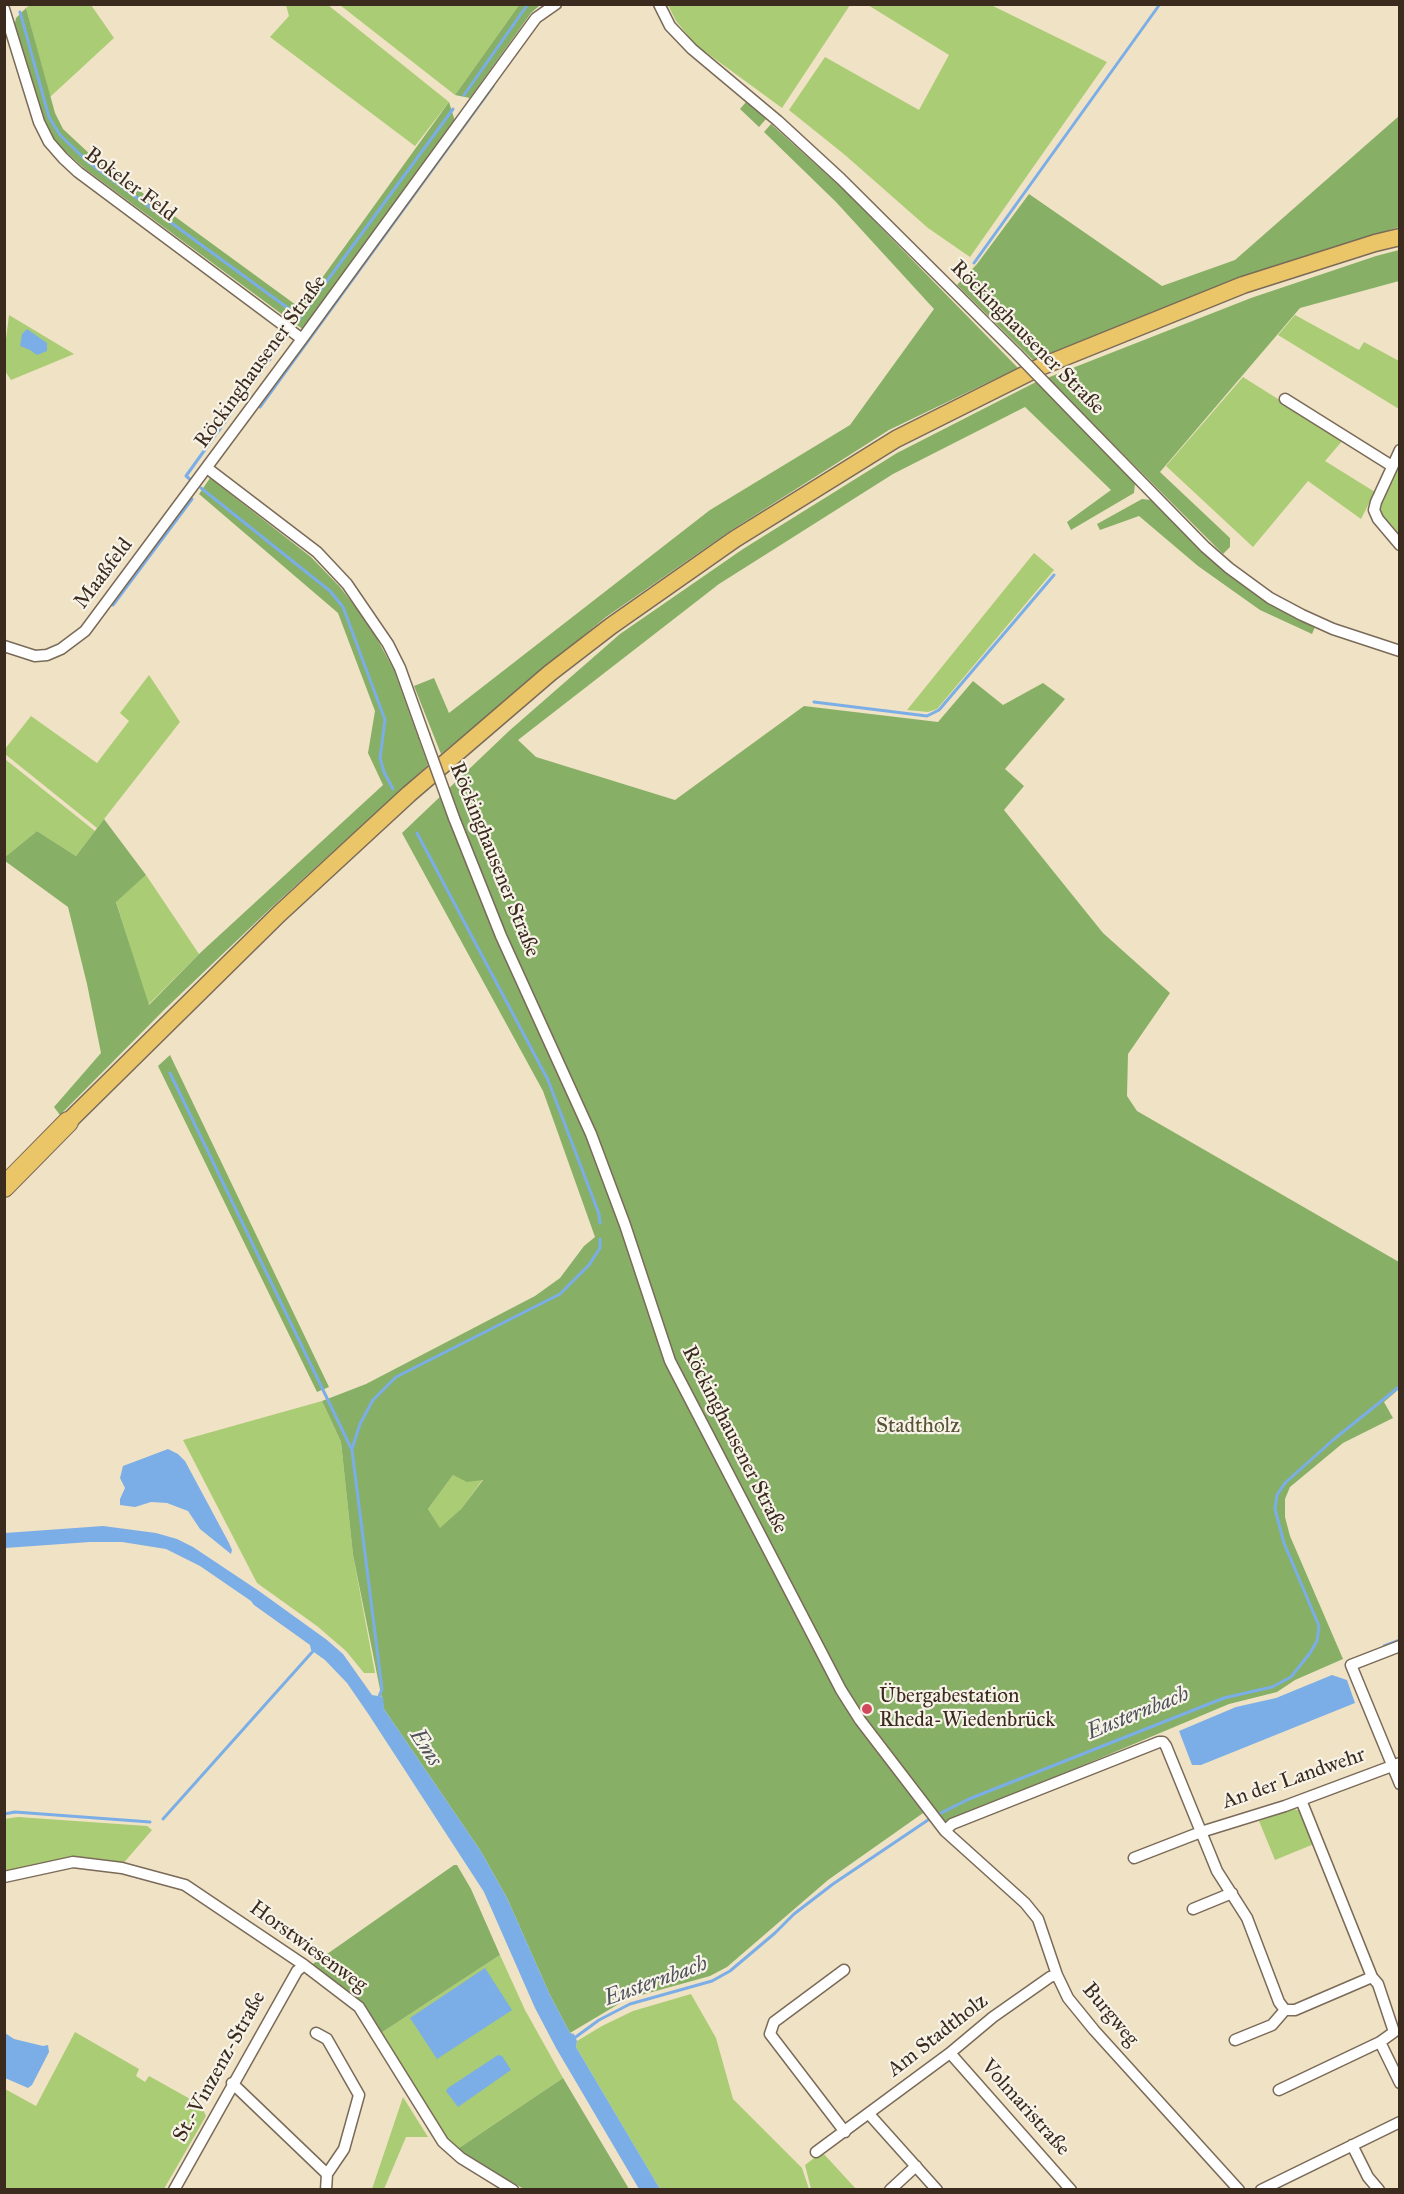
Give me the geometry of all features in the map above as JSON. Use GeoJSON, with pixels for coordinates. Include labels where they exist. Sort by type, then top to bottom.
{"type":"FeatureCollection","features":[{"type":"Feature","properties":{"kind":"highway"},"geometry":{"type":"LineString","coordinates":[[8,1185],[68,1122]]}},
{"type":"Feature","properties":{"kind":"main road"},"geometry":{"type":"LineString","coordinates":[[68,1122],[279,914],[418,786],[576,653],[735,539],[896,439],[1040,367],[1243,285],[1400,237]]}},
{"type":"Feature","properties":{"kind":"street","name":"Röckinghausener Straße"},"geometry":{"type":"LineString","coordinates":[[556,4],[536,18],[207,468],[317,552],[347,584],[388,644],[400,668],[454,818],[501,936],[591,1134],[625,1225],[670,1361],[841,1690],[860,1720],[942,1827]]}},
{"type":"Feature","properties":{"kind":"street","name":"Röckinghausener Straße"},"geometry":{"type":"LineString","coordinates":[[659,4],[670,26],[692,49],[778,121],[842,179],[1205,547],[1229,568],[1270,598],[1302,615],[1334,629],[1400,651]]}},
{"type":"Feature","properties":{"kind":"street","name":"Bokeler Feld"},"geometry":{"type":"LineString","coordinates":[[4,9],[39,122],[49,142],[63,158],[303,339]]}},
{"type":"Feature","properties":{"kind":"street"},"geometry":{"type":"LineString","coordinates":[[1285,399],[1392,466]]}},
{"type":"Feature","properties":{"kind":"street"},"geometry":{"type":"LineString","coordinates":[[1400,450],[1374,510],[1378,519],[1400,545]]}},
{"type":"Feature","properties":{"kind":"street","name":"Maaßfeld"},"geometry":{"type":"LineString","coordinates":[[4,646],[35,656],[47,655],[61,649],[85,631],[207,468]]}},
{"type":"Feature","properties":{"kind":"street"},"geometry":{"type":"LineString","coordinates":[[1400,1646],[1351,1665],[1396,1764],[1400,1784]]}},
{"type":"Feature","properties":{"kind":"street","name":"An der Landwehr"},"geometry":{"type":"LineString","coordinates":[[942,1827],[1163,1742],[1201,1832]]}},
{"type":"Feature","properties":{"kind":"street","name":"An der Landwehr"},"geometry":{"type":"LineString","coordinates":[[1134,1858],[1201,1832],[1301,1800],[1396,1764]]}},
{"type":"Feature","properties":{"kind":"street"},"geometry":{"type":"LineString","coordinates":[[1279,2090],[1380,2042],[1394,2032],[1378,1984],[1372,1977],[1301,1800]]}},
{"type":"Feature","properties":{"kind":"street","name":"Burgweg"},"geometry":{"type":"LineString","coordinates":[[942,1827],[1025,1903],[1038,1918],[1057,1975],[1068,1998],[1094,2030],[1239,2190]]}},
{"type":"Feature","properties":{"kind":"street"},"geometry":{"type":"LineString","coordinates":[[1201,1832],[1217,1871],[1247,1918],[1279,2002],[1285,2010]]}},
{"type":"Feature","properties":{"kind":"street","name":"Horstwiesenweg"},"geometry":{"type":"LineString","coordinates":[[4,1877],[73,1862],[122,1868],[185,1885],[304,1965],[359,2007],[451,2151],[513,2190]]}},
{"type":"Feature","properties":{"kind":"street"},"geometry":{"type":"LineString","coordinates":[[1193,1909],[1232,1893]]}},
{"type":"Feature","properties":{"kind":"street","name":"St.-Vinzenz-Straße"},"geometry":{"type":"LineString","coordinates":[[174,2190],[232,2083],[297,1971],[304,1965]]}},
{"type":"Feature","properties":{"kind":"street"},"geometry":{"type":"LineString","coordinates":[[844,1970],[774,2022],[770,2034],[844,2132]]}},
{"type":"Feature","properties":{"kind":"street","name":"Am Stadtholz"},"geometry":{"type":"LineString","coordinates":[[816,2152],[950,2053],[993,2017],[1050,1977],[1057,1975]]}},
{"type":"Feature","properties":{"kind":"street"},"geometry":{"type":"LineString","coordinates":[[1235,2040],[1272,2025],[1285,2010],[1295,2010],[1372,1977]]}},
{"type":"Feature","properties":{"kind":"street"},"geometry":{"type":"LineString","coordinates":[[316,2033],[327,2039],[359,2096],[344,2149],[327,2174],[326,2190]]}},
{"type":"Feature","properties":{"kind":"street"},"geometry":{"type":"LineString","coordinates":[[1380,2042],[1400,2082]]}},
{"type":"Feature","properties":{"kind":"street","name":"Volmaristraße"},"geometry":{"type":"LineString","coordinates":[[950,2053],[1071,2190]]}},
{"type":"Feature","properties":{"kind":"street"},"geometry":{"type":"LineString","coordinates":[[232,2083],[327,2174]]}},
{"type":"Feature","properties":{"kind":"street"},"geometry":{"type":"LineString","coordinates":[[869,2114],[937,2190]]}},
{"type":"Feature","properties":{"kind":"street"},"geometry":{"type":"LineString","coordinates":[[1261,2190],[1400,2122]]}},
{"type":"Feature","properties":{"kind":"street"},"geometry":{"type":"LineString","coordinates":[[1352,2145],[1368,2177],[1379,2190]]}},
{"type":"Feature","properties":{"kind":"street"},"geometry":{"type":"LineString","coordinates":[[890,2190],[916,2166]]}},
{"type":"Feature","properties":{"kind":"green space"},"geometry":{"type":"Polygon","coordinates":[[[31,4],[91,5],[114,38],[50,97],[26,8],[31,4]]]}},
{"type":"Feature","properties":{"kind":"green space"},"geometry":{"type":"Polygon","coordinates":[[[286,5],[328,5],[449,102],[415,146],[270,37],[289,16],[286,5]]]}},
{"type":"Feature","properties":{"kind":"green space"},"geometry":{"type":"Polygon","coordinates":[[[340,5],[519,5],[455,95],[340,5]]]}},
{"type":"Feature","properties":{"kind":"green space"},"geometry":{"type":"Polygon","coordinates":[[[519,5],[540,5],[531,13],[470,98],[455,95],[519,5]]]}},
{"type":"Feature","properties":{"kind":"green space"},"geometry":{"type":"Polygon","coordinates":[[[668,5],[850,5],[782,108],[696,45],[676,21],[668,5]]]}},
{"type":"Feature","properties":{"kind":"green space"},"geometry":{"type":"Polygon","coordinates":[[[868,5],[991,5],[1107,62],[970,257],[928,228],[845,155],[789,110],[825,57],[919,110],[949,55],[868,5]]]}},
{"type":"Feature","properties":{"kind":"green space"},"geometry":{"type":"Polygon","coordinates":[[[26,8],[55,113],[63,129],[92,156],[296,305],[287,318],[85,169],[55,142],[43,120],[14,27],[16,18],[26,8]]]}},
{"type":"Feature","properties":{"kind":"green space"},"geometry":{"type":"Polygon","coordinates":[[[449,102],[455,121],[304,330],[291,321],[449,102]]]}},
{"type":"Feature","properties":{"kind":"green space"},"geometry":{"type":"Polygon","coordinates":[[[746,102],[766,119],[759,127],[740,109],[746,102]]]}},
{"type":"Feature","properties":{"kind":"green space"},"geometry":{"type":"Polygon","coordinates":[[[1399,116],[1399,227],[1241,277],[1033,360],[957,285],[977,264],[1029,194],[1162,286],[1235,260],[1399,116]]]}},
{"type":"Feature","properties":{"kind":"green space"},"geometry":{"type":"Polygon","coordinates":[[[771,124],[845,191],[1018,368],[889,430],[730,531],[606,617],[441,754],[414,686],[434,678],[449,713],[710,510],[850,425],[934,309],[836,202],[764,132],[771,124]]]}},
{"type":"Feature","properties":{"kind":"green space"},"geometry":{"type":"Polygon","coordinates":[[[1399,250],[1399,281],[1300,308],[1160,472],[1230,538],[1230,547],[1223,554],[1047,378],[1251,298],[1399,250]]]}},
{"type":"Feature","properties":{"kind":"green space"},"geometry":{"type":"Polygon","coordinates":[[[9,315],[74,354],[11,380],[5,371],[9,315]]]}},
{"type":"Feature","properties":{"kind":"green space"},"geometry":{"type":"Polygon","coordinates":[[[1295,315],[1359,350],[1364,342],[1399,361],[1399,409],[1278,335],[1295,315]]]}},
{"type":"Feature","properties":{"kind":"green space"},"geometry":{"type":"Polygon","coordinates":[[[1243,377],[1343,440],[1325,461],[1375,492],[1361,519],[1308,481],[1253,547],[1166,466],[1243,377]]]}},
{"type":"Feature","properties":{"kind":"green space","name":"Stadtholz"},"geometry":{"type":"Polygon","coordinates":[[[1036,382],[1135,483],[1134,493],[1071,530],[1067,522],[1111,490],[1025,407],[893,474],[719,584],[518,740],[536,757],[675,800],[804,706],[938,722],[973,681],[1003,705],[1043,683],[1065,699],[1005,769],[1024,786],[1004,810],[1103,933],[1170,993],[1128,1054],[1127,1096],[1137,1111],[1399,1262],[1399,1389],[1384,1402],[1393,1418],[1343,1443],[1290,1487],[1285,1499],[1285,1517],[1290,1536],[1343,1659],[1295,1680],[1277,1692],[1229,1704],[946,1823],[933,1806],[828,1880],[727,1967],[710,1976],[627,1999],[570,2033],[550,1995],[507,1898],[480,1850],[384,1709],[353,1555],[341,1442],[322,1401],[366,1384],[535,1296],[560,1278],[584,1246],[595,1237],[543,1091],[402,833],[509,731],[620,634],[743,549],[897,453],[1036,382]],[[453,1475],[428,1509],[440,1528],[461,1509],[483,1480],[467,1482],[453,1475]]]}},
{"type":"Feature","properties":{"kind":"green space"},"geometry":{"type":"Polygon","coordinates":[[[1398,464],[1400,465],[1399,537],[1378,510],[1398,464]]]}},
{"type":"Feature","properties":{"kind":"green space"},"geometry":{"type":"Polygon","coordinates":[[[210,478],[311,557],[340,587],[370,626],[394,670],[428,765],[273,906],[165,1009],[60,1115],[54,1107],[101,1053],[87,984],[68,907],[5,861],[5,857],[37,831],[76,856],[104,819],[146,875],[116,902],[149,1005],[199,954],[383,785],[368,753],[375,711],[338,613],[199,494],[210,478]]]}},
{"type":"Feature","properties":{"kind":"green space"},"geometry":{"type":"Polygon","coordinates":[[[1142,499],[1151,500],[1225,572],[1266,602],[1315,627],[1312,634],[1260,610],[1198,566],[1139,516],[1100,530],[1097,524],[1142,499]]]}},
{"type":"Feature","properties":{"kind":"green space"},"geometry":{"type":"Polygon","coordinates":[[[1034,553],[1054,570],[937,709],[928,712],[907,710],[1034,553]]]}},
{"type":"Feature","properties":{"kind":"green space"},"geometry":{"type":"Polygon","coordinates":[[[149,675],[180,722],[97,828],[5,754],[5,749],[31,716],[97,763],[129,721],[120,713],[149,675]]]}},
{"type":"Feature","properties":{"kind":"green space"},"geometry":{"type":"Polygon","coordinates":[[[5,759],[95,831],[76,856],[37,831],[5,857],[5,759]]]}},
{"type":"Feature","properties":{"kind":"green space"},"geometry":{"type":"Polygon","coordinates":[[[146,875],[199,954],[148,1005],[116,901],[146,875]]]}},
{"type":"Feature","properties":{"kind":"green space"},"geometry":{"type":"Polygon","coordinates":[[[170,1055],[329,1387],[317,1392],[158,1066],[170,1055]]]}},
{"type":"Feature","properties":{"kind":"green space"},"geometry":{"type":"Polygon","coordinates":[[[322,1401],[341,1442],[353,1555],[375,1673],[364,1673],[346,1651],[317,1626],[257,1583],[183,1440],[322,1401]]]}},
{"type":"Feature","properties":{"kind":"green space"},"geometry":{"type":"Polygon","coordinates":[[[453,1475],[483,1479],[461,1509],[440,1529],[428,1509],[453,1475]]]}},
{"type":"Feature","properties":{"kind":"green space"},"geometry":{"type":"Polygon","coordinates":[[[1294,1809],[1301,1811],[1314,1844],[1275,1860],[1259,1821],[1294,1809]]]}},
{"type":"Feature","properties":{"kind":"green space"},"geometry":{"type":"Polygon","coordinates":[[[18,1817],[147,1826],[152,1830],[121,1866],[98,1861],[5,1874],[4,1819],[18,1817]]]}},
{"type":"Feature","properties":{"kind":"green space"},"geometry":{"type":"Polygon","coordinates":[[[457,1865],[471,1889],[500,1955],[381,2033],[363,2004],[310,1966],[457,1865]]]}},
{"type":"Feature","properties":{"kind":"green space"},"geometry":{"type":"Polygon","coordinates":[[[500,1955],[525,2010],[563,2078],[456,2150],[445,2138],[381,2033],[500,1955]]]}},
{"type":"Feature","properties":{"kind":"green space"},"geometry":{"type":"Polygon","coordinates":[[[691,1994],[716,2038],[733,2099],[802,2168],[809,2189],[660,2189],[576,2047],[577,2041],[633,2011],[691,1994]]]}},
{"type":"Feature","properties":{"kind":"green space"},"geometry":{"type":"Polygon","coordinates":[[[75,2032],[139,2069],[136,2076],[145,2082],[149,2076],[201,2105],[206,2116],[164,2189],[5,2189],[5,2089],[36,2106],[75,2032]]]}},
{"type":"Feature","properties":{"kind":"green space"},"geometry":{"type":"Polygon","coordinates":[[[563,2078],[629,2189],[524,2189],[456,2150],[563,2078]]]}},
{"type":"Feature","properties":{"kind":"green space"},"geometry":{"type":"Polygon","coordinates":[[[403,2097],[428,2137],[406,2137],[384,2189],[372,2189],[403,2097]]]}},
{"type":"Feature","properties":{"kind":"green space"},"geometry":{"type":"Polygon","coordinates":[[[822,2152],[856,2189],[811,2189],[805,2165],[822,2152]]]}},
{"type":"Feature","properties":{"kind":"water"},"geometry":{"type":"Polygon","coordinates":[[[27,329],[47,343],[47,351],[37,355],[20,346],[22,334],[27,329]]]}},
{"type":"Feature","properties":{"kind":"water"},"geometry":{"type":"Polygon","coordinates":[[[168,1449],[185,1461],[229,1543],[231,1554],[200,1529],[188,1511],[167,1503],[151,1502],[135,1507],[120,1505],[125,1488],[120,1478],[123,1466],[168,1449]]]}},
{"type":"Feature","properties":{"kind":"water"},"geometry":{"type":"Polygon","coordinates":[[[103,1526],[156,1533],[177,1539],[193,1547],[327,1640],[343,1654],[372,1695],[383,1697],[384,1709],[480,1850],[507,1898],[550,1995],[570,2033],[574,2034],[577,2041],[576,2047],[660,2189],[639,2189],[535,2008],[484,1892],[347,1683],[325,1660],[311,1650],[310,1645],[200,1566],[166,1549],[122,1542],[5,1548],[5,1533],[103,1526]]]}},
{"type":"Feature","properties":{"kind":"water"},"geometry":{"type":"Polygon","coordinates":[[[1332,1675],[1347,1680],[1355,1703],[1201,1765],[1192,1765],[1179,1731],[1236,1707],[1276,1698],[1332,1675]]]}},
{"type":"Feature","properties":{"kind":"water"},"geometry":{"type":"Polygon","coordinates":[[[485,1968],[512,2010],[437,2059],[410,2018],[485,1968]]]}},
{"type":"Feature","properties":{"kind":"water"},"geometry":{"type":"Polygon","coordinates":[[[5,2033],[14,2039],[43,2046],[48,2045],[49,2052],[32,2085],[28,2088],[5,2078],[5,2033]]]}},
{"type":"Feature","properties":{"kind":"water"},"geometry":{"type":"Polygon","coordinates":[[[498,2055],[502,2056],[511,2070],[458,2107],[446,2091],[448,2088],[498,2055]]]}},
{"type":"Feature","properties":{"kind":"waterway"},"geometry":{"type":"LineString","coordinates":[[464,95],[528,4]]}},
{"type":"Feature","properties":{"kind":"waterway"},"geometry":{"type":"LineString","coordinates":[[974,263],[1160,4]]}},
{"type":"Feature","properties":{"kind":"waterway"},"geometry":{"type":"LineString","coordinates":[[20,12],[49,117],[60,135],[88,162],[300,317]]}},
{"type":"Feature","properties":{"kind":"waterway"},"geometry":{"type":"LineString","coordinates":[[260,407],[493,86]]}},
{"type":"Feature","properties":{"kind":"waterway"},"geometry":{"type":"LineString","coordinates":[[294,326],[453,109]]}},
{"type":"Feature","properties":{"kind":"waterway"},"geometry":{"type":"LineString","coordinates":[[191,480],[186,476],[288,334]]}},
{"type":"Feature","properties":{"kind":"waterway"},"geometry":{"type":"LineString","coordinates":[[201,488],[330,591],[343,607],[385,720],[380,758],[393,789]]}},
{"type":"Feature","properties":{"kind":"waterway"},"geometry":{"type":"LineString","coordinates":[[113,605],[192,499]]}},
{"type":"Feature","properties":{"kind":"waterway"},"geometry":{"type":"LineString","coordinates":[[814,702],[927,716],[939,710],[1054,575]]}},
{"type":"Feature","properties":{"kind":"waterway"},"geometry":{"type":"LineString","coordinates":[[417,833],[548,1080],[599,1214],[600,1223]]}},
{"type":"Feature","properties":{"kind":"waterway"},"geometry":{"type":"LineString","coordinates":[[170,1073],[352,1450],[382,1689],[378,1699]]}},
{"type":"Feature","properties":{"kind":"waterway"},"geometry":{"type":"LineString","coordinates":[[352,1449],[360,1424],[373,1400],[396,1377],[560,1294],[589,1265],[600,1248],[600,1239]]}},
{"type":"Feature","properties":{"kind":"waterway","name":"Eusternbach"},"geometry":{"type":"LineString","coordinates":[[937,1815],[969,1799],[1224,1698],[1272,1687],[1291,1677],[1317,1641],[1319,1626],[1284,1543],[1275,1509],[1277,1495],[1285,1483],[1333,1440],[1400,1386]]}},
{"type":"Feature","properties":{"kind":"waterway"},"geometry":{"type":"LineString","coordinates":[[1384,1646],[1400,1640]]}},
{"type":"Feature","properties":{"kind":"waterway"},"geometry":{"type":"LineString","coordinates":[[163,1819],[314,1650]]}},
{"type":"Feature","properties":{"kind":"waterway"},"geometry":{"type":"LineString","coordinates":[[4,1814],[15,1812],[150,1822]]}},
{"type":"Feature","properties":{"kind":"waterway","name":"Eusternbach"},"geometry":{"type":"LineString","coordinates":[[573,2039],[599,2020],[630,2004],[712,1981],[730,1971],[794,1914],[833,1884],[931,1818]]}},
{"type":"Feature","properties":{"kind":"place","name":"Übergabestation Rheda-Wiedenbrück"},"geometry":{"type":"Point","coordinates":[867,1709]}},
{"type":"Feature","properties":{"kind":"water label","name":"Ems"},"geometry":{"type":"Point","coordinates":[425,1748]}}]}
